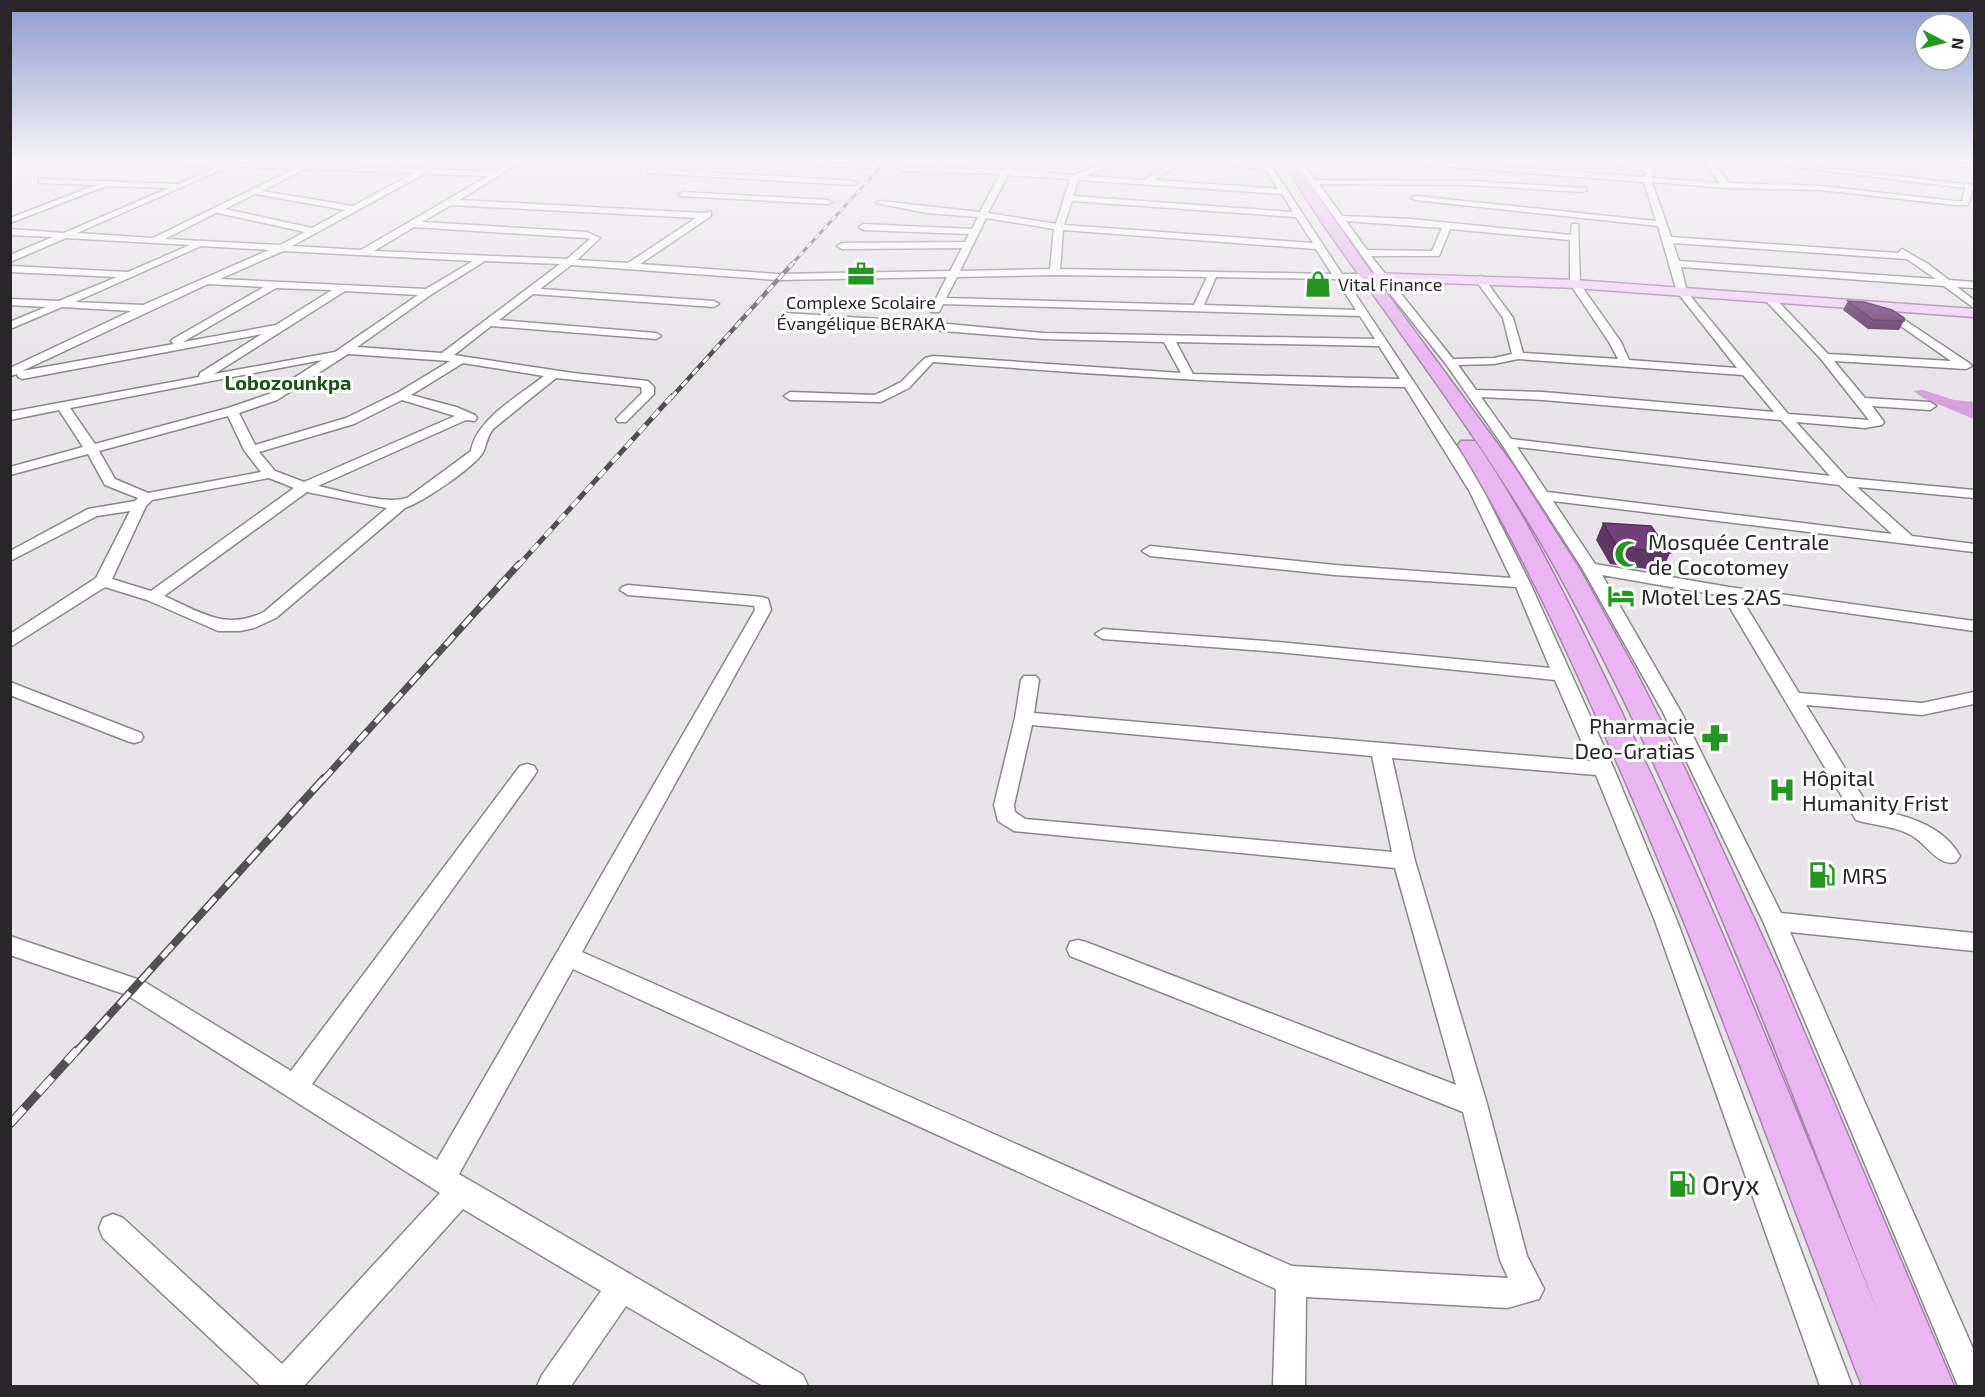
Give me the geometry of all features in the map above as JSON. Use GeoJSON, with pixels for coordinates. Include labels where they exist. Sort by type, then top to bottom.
{"type":"FeatureCollection","features":[{"type":"Feature","properties":{"kind":"highway"},"geometry":{"type":"LineString","coordinates":[[1325,226],[1458,399],[1532,510],[1567,569],[1626,680],[1726,892],[1931,1386]]}},
{"type":"Feature","properties":{"kind":"highway"},"geometry":{"type":"LineString","coordinates":[[1361,272],[1507,508],[1539,566],[1643,783],[1687,884],[1885,1386]]}},
{"type":"Feature","properties":{"kind":"main road"},"geometry":{"type":"LineString","coordinates":[[1361,272],[1575,284],[1771,300],[1974,312]]}},
{"type":"Feature","properties":{"kind":"street"},"geometry":{"type":"LineString","coordinates":[[10,259],[91,226]]}},
{"type":"Feature","properties":{"kind":"street"},"geometry":{"type":"LineString","coordinates":[[155,240],[184,226]]}},
{"type":"Feature","properties":{"kind":"street"},"geometry":{"type":"LineString","coordinates":[[291,226],[313,231]]}},
{"type":"Feature","properties":{"kind":"street"},"geometry":{"type":"LineString","coordinates":[[10,375],[145,308],[280,249],[322,226]]}},
{"type":"Feature","properties":{"kind":"street"},"geometry":{"type":"LineString","coordinates":[[363,254],[409,226]]}},
{"type":"Feature","properties":{"kind":"street"},"geometry":{"type":"LineString","coordinates":[[444,357],[569,262],[596,238],[594,236],[446,226]]}},
{"type":"Feature","properties":{"kind":"street"},"geometry":{"type":"LineString","coordinates":[[631,266],[689,226]]}},
{"type":"Feature","properties":{"kind":"street"},"geometry":{"type":"LineString","coordinates":[[927,325],[956,273],[977,226]]}},
{"type":"Feature","properties":{"kind":"street"},"geometry":{"type":"LineString","coordinates":[[1054,226],[1319,246]]}},
{"type":"Feature","properties":{"kind":"street"},"geometry":{"type":"LineString","coordinates":[[1306,226],[1319,246],[1361,272],[1450,362],[1507,442],[1590,568],[1672,712],[1774,921],[1974,1386]]}},
{"type":"Feature","properties":{"kind":"street"},"geometry":{"type":"LineString","coordinates":[[1341,226],[1361,272],[1365,313],[1477,492],[1522,583],[1604,770],[1666,921],[1836,1386]]}},
{"type":"Feature","properties":{"kind":"street"},"geometry":{"type":"LineString","coordinates":[[10,232],[363,254],[569,262],[777,277],[876,277],[956,273],[1361,272],[1436,254],[1447,226]]}},
{"type":"Feature","properties":{"kind":"street"},"geometry":{"type":"LineString","coordinates":[[1449,226],[1573,238]]}},
{"type":"Feature","properties":{"kind":"street"},"geometry":{"type":"LineString","coordinates":[[1575,226],[1573,238],[1575,284],[1615,342],[1625,363]]}},
{"type":"Feature","properties":{"kind":"street"},"geometry":{"type":"LineString","coordinates":[[1663,226],[1676,264],[1682,292],[1749,372],[1766,396],[1841,480],[1906,538]]}},
{"type":"Feature","properties":{"kind":"street"},"geometry":{"type":"LineString","coordinates":[[862,227],[974,232]]}},
{"type":"Feature","properties":{"kind":"street"},"geometry":{"type":"LineString","coordinates":[[1055,272],[1059,227]]}},
{"type":"Feature","properties":{"kind":"street"},"geometry":{"type":"LineString","coordinates":[[1200,237],[1208,228]]}},
{"type":"Feature","properties":{"kind":"street"},"geometry":{"type":"LineString","coordinates":[[1668,240],[1754,242],[1904,254],[1925,266],[1974,304]]}},
{"type":"Feature","properties":{"kind":"street"},"geometry":{"type":"LineString","coordinates":[[10,327],[200,244]]}},
{"type":"Feature","properties":{"kind":"street"},"geometry":{"type":"LineString","coordinates":[[842,246],[969,245]]}},
{"type":"Feature","properties":{"kind":"street"},"geometry":{"type":"LineString","coordinates":[[10,471],[232,411],[273,397],[428,292],[482,259]]}},
{"type":"Feature","properties":{"kind":"street"},"geometry":{"type":"LineString","coordinates":[[1676,264],[1974,285]]}},
{"type":"Feature","properties":{"kind":"street"},"geometry":{"type":"LineString","coordinates":[[10,269],[130,274]]}},
{"type":"Feature","properties":{"kind":"street"},"geometry":{"type":"LineString","coordinates":[[1198,307],[1213,274]]}},
{"type":"Feature","properties":{"kind":"street"},"geometry":{"type":"LineString","coordinates":[[1480,279],[1508,318],[1518,356]]}},
{"type":"Feature","properties":{"kind":"street"},"geometry":{"type":"LineString","coordinates":[[204,281],[428,292]]}},
{"type":"Feature","properties":{"kind":"street"},"geometry":{"type":"LineString","coordinates":[[166,347],[272,286]]}},
{"type":"Feature","properties":{"kind":"street"},"geometry":{"type":"LineString","coordinates":[[198,379],[341,289]]}},
{"type":"Feature","properties":{"kind":"street"},"geometry":{"type":"LineString","coordinates":[[530,291],[714,304]]}},
{"type":"Feature","properties":{"kind":"street"},"geometry":{"type":"LineString","coordinates":[[1472,393],[1543,396],[1865,424],[1878,422],[1825,357],[1771,300]]}},
{"type":"Feature","properties":{"kind":"street"},"geometry":{"type":"LineString","coordinates":[[941,301],[1115,323],[1168,340],[1384,343]]}},
{"type":"Feature","properties":{"kind":"street"},"geometry":{"type":"LineString","coordinates":[[10,302],[145,308]]}},
{"type":"Feature","properties":{"kind":"street"},"geometry":{"type":"LineString","coordinates":[[785,316],[927,325],[1042,336],[1198,307],[1365,313]]}},
{"type":"Feature","properties":{"kind":"street"},"geometry":{"type":"LineString","coordinates":[[1881,307],[1970,369]]}},
{"type":"Feature","properties":{"kind":"street"},"geometry":{"type":"LineString","coordinates":[[490,323],[656,336]]}},
{"type":"Feature","properties":{"kind":"street"},"geometry":{"type":"LineString","coordinates":[[10,375],[277,328]]}},
{"type":"Feature","properties":{"kind":"street"},"geometry":{"type":"LineString","coordinates":[[1168,340],[1189,376]]}},
{"type":"Feature","properties":{"kind":"street"},"geometry":{"type":"LineString","coordinates":[[10,416],[342,352],[444,357],[554,374],[644,384],[648,387],[648,394],[622,419]]}},
{"type":"Feature","properties":{"kind":"street"},"geometry":{"type":"LineString","coordinates":[[1450,362],[1494,361],[1518,356],[1749,372]]}},
{"type":"Feature","properties":{"kind":"street"},"geometry":{"type":"LineString","coordinates":[[1825,357],[1970,369]]}},
{"type":"Feature","properties":{"kind":"street"},"geometry":{"type":"LineString","coordinates":[[790,396],[877,399],[899,390],[929,360],[933,359],[1303,382],[1410,383]]}},
{"type":"Feature","properties":{"kind":"street"},"geometry":{"type":"LineString","coordinates":[[251,450],[350,421],[401,396],[460,360]]}},
{"type":"Feature","properties":{"kind":"street"},"geometry":{"type":"LineString","coordinates":[[103,581],[153,597],[218,626],[240,626],[254,623],[270,615],[400,505],[411,501],[458,470],[477,452],[478,439],[488,426],[554,374]]}},
{"type":"Feature","properties":{"kind":"street"},"geometry":{"type":"LineString","coordinates":[[401,396],[452,410],[488,426]]}},
{"type":"Feature","properties":{"kind":"street"},"geometry":{"type":"LineString","coordinates":[[1864,402],[1930,406]]}},
{"type":"Feature","properties":{"kind":"street"},"geometry":{"type":"LineString","coordinates":[[62,406],[92,450],[110,482],[143,501]]}},
{"type":"Feature","properties":{"kind":"street"},"geometry":{"type":"LineString","coordinates":[[232,411],[251,450],[270,474],[304,488],[400,505]]}},
{"type":"Feature","properties":{"kind":"street"},"geometry":{"type":"LineString","coordinates":[[153,597],[304,488],[465,416]]}},
{"type":"Feature","properties":{"kind":"street"},"geometry":{"type":"LineString","coordinates":[[1507,442],[1974,494]]}},
{"type":"Feature","properties":{"kind":"street"},"geometry":{"type":"LineString","coordinates":[[10,557],[93,512],[270,474]]}},
{"type":"Feature","properties":{"kind":"street"},"geometry":{"type":"LineString","coordinates":[[1543,496],[1974,548]]}},
{"type":"Feature","properties":{"kind":"street"},"geometry":{"type":"LineString","coordinates":[[10,642],[103,581],[143,501]]}},
{"type":"Feature","properties":{"kind":"street"},"geometry":{"type":"LineString","coordinates":[[1150,551],[1335,570],[1522,583]]}},
{"type":"Feature","properties":{"kind":"street"},"geometry":{"type":"LineString","coordinates":[[1590,568],[1729,592],[1974,626]]}},
{"type":"Feature","properties":{"kind":"street"},"geometry":{"type":"LineString","coordinates":[[112,1228],[283,1386],[451,1185],[566,955],[763,610],[762,602],[628,591]]}},
{"type":"Feature","properties":{"kind":"street"},"geometry":{"type":"LineString","coordinates":[[1729,592],[1863,815],[1893,820],[1918,829],[1928,834],[1949,856]]}},
{"type":"Feature","properties":{"kind":"street"},"geometry":{"type":"LineString","coordinates":[[1103,634],[1278,647],[1561,675]]}},
{"type":"Feature","properties":{"kind":"street"},"geometry":{"type":"LineString","coordinates":[[1030,680],[1024,718],[1004,805],[1005,816],[1021,825],[1404,861]]}},
{"type":"Feature","properties":{"kind":"street"},"geometry":{"type":"LineString","coordinates":[[10,688],[134,737]]}},
{"type":"Feature","properties":{"kind":"street"},"geometry":{"type":"LineString","coordinates":[[1792,698],[1922,709],[1974,698]]}},
{"type":"Feature","properties":{"kind":"street"},"geometry":{"type":"LineString","coordinates":[[1024,718],[1381,752],[1604,770]]}},
{"type":"Feature","properties":{"kind":"street"},"geometry":{"type":"LineString","coordinates":[[566,955],[1291,1281],[1507,1293],[1529,1289],[1514,1260],[1474,1104],[1404,861],[1381,752]]}},
{"type":"Feature","properties":{"kind":"street"},"geometry":{"type":"LineString","coordinates":[[294,1088],[527,771]]}},
{"type":"Feature","properties":{"kind":"street"},"geometry":{"type":"LineString","coordinates":[[1774,921],[1974,942]]}},
{"type":"Feature","properties":{"kind":"street"},"geometry":{"type":"LineString","coordinates":[[10,945],[135,988],[451,1185],[792,1386]]}},
{"type":"Feature","properties":{"kind":"street"},"geometry":{"type":"LineString","coordinates":[[1078,949],[1474,1104]]}},
{"type":"Feature","properties":{"kind":"street"},"geometry":{"type":"LineString","coordinates":[[1289,1386],[1291,1281]]}},
{"type":"Feature","properties":{"kind":"street"},"geometry":{"type":"LineString","coordinates":[[554,1386],[622,1286]]}},
{"type":"Feature","properties":{"kind":"shaded area"},"geometry":{"type":"Polygon","coordinates":[[[1923,390],[1954,400],[1974,402],[1974,419],[1925,399],[1913,391],[1923,390]]]}},
{"type":"Feature","properties":{"kind":"building"},"geometry":{"type":"Polygon","coordinates":[[[1848,301],[1864,302],[1892,310],[1904,318],[1904,321],[1873,320],[1848,301]]]}},
{"type":"Feature","properties":{"kind":"building"},"geometry":{"type":"Polygon","coordinates":[[[1603,523],[1651,526],[1670,553],[1617,547],[1603,523]]]}},
{"type":"Feature","properties":{"kind":"railway"},"geometry":{"type":"LineString","coordinates":[[791,265],[826,226]]}},
{"type":"Feature","properties":{"kind":"railway"},"geometry":{"type":"LineString","coordinates":[[671,398],[792,264]]}},
{"type":"Feature","properties":{"kind":"railway"},"geometry":{"type":"LineString","coordinates":[[518,566],[672,396]]}},
{"type":"Feature","properties":{"kind":"railway"},"geometry":{"type":"LineString","coordinates":[[323,780],[519,564]]}},
{"type":"Feature","properties":{"kind":"railway"},"geometry":{"type":"LineString","coordinates":[[76,1052],[324,778]]}},
{"type":"Feature","properties":{"kind":"railway"},"geometry":{"type":"LineString","coordinates":[[10,1124],[77,1050]]}},
{"type":"Feature","properties":{"kind":"place","name":"Complexe Scolaire Évangélique BERAKA"},"geometry":{"type":"Point","coordinates":[861,274]}},
{"type":"Feature","properties":{"kind":"place","name":"Vital Finance"},"geometry":{"type":"Point","coordinates":[1318,284]}},
{"type":"Feature","properties":{"kind":"place","name":"Mosquée Centrale de Cocotomey"},"geometry":{"type":"Point","coordinates":[1628,554]}},
{"type":"Feature","properties":{"kind":"place","name":"Motel Les 2AS"},"geometry":{"type":"Point","coordinates":[1621,596]}},
{"type":"Feature","properties":{"kind":"place","name":"Pharmacie Deo-Gratias"},"geometry":{"type":"Point","coordinates":[1715,738]}},
{"type":"Feature","properties":{"kind":"place","name":"Hôpital Humanity Frist"},"geometry":{"type":"Point","coordinates":[1782,790]}},
{"type":"Feature","properties":{"kind":"place","name":"MRS"},"geometry":{"type":"Point","coordinates":[1822,875]}},
{"type":"Feature","properties":{"kind":"place","name":"Oryx"},"geometry":{"type":"Point","coordinates":[1682,1184]}},
{"type":"Feature","properties":{"kind":"district","name":"Lobozounkpa"},"geometry":{"type":"Point","coordinates":[288,382]}}]}
